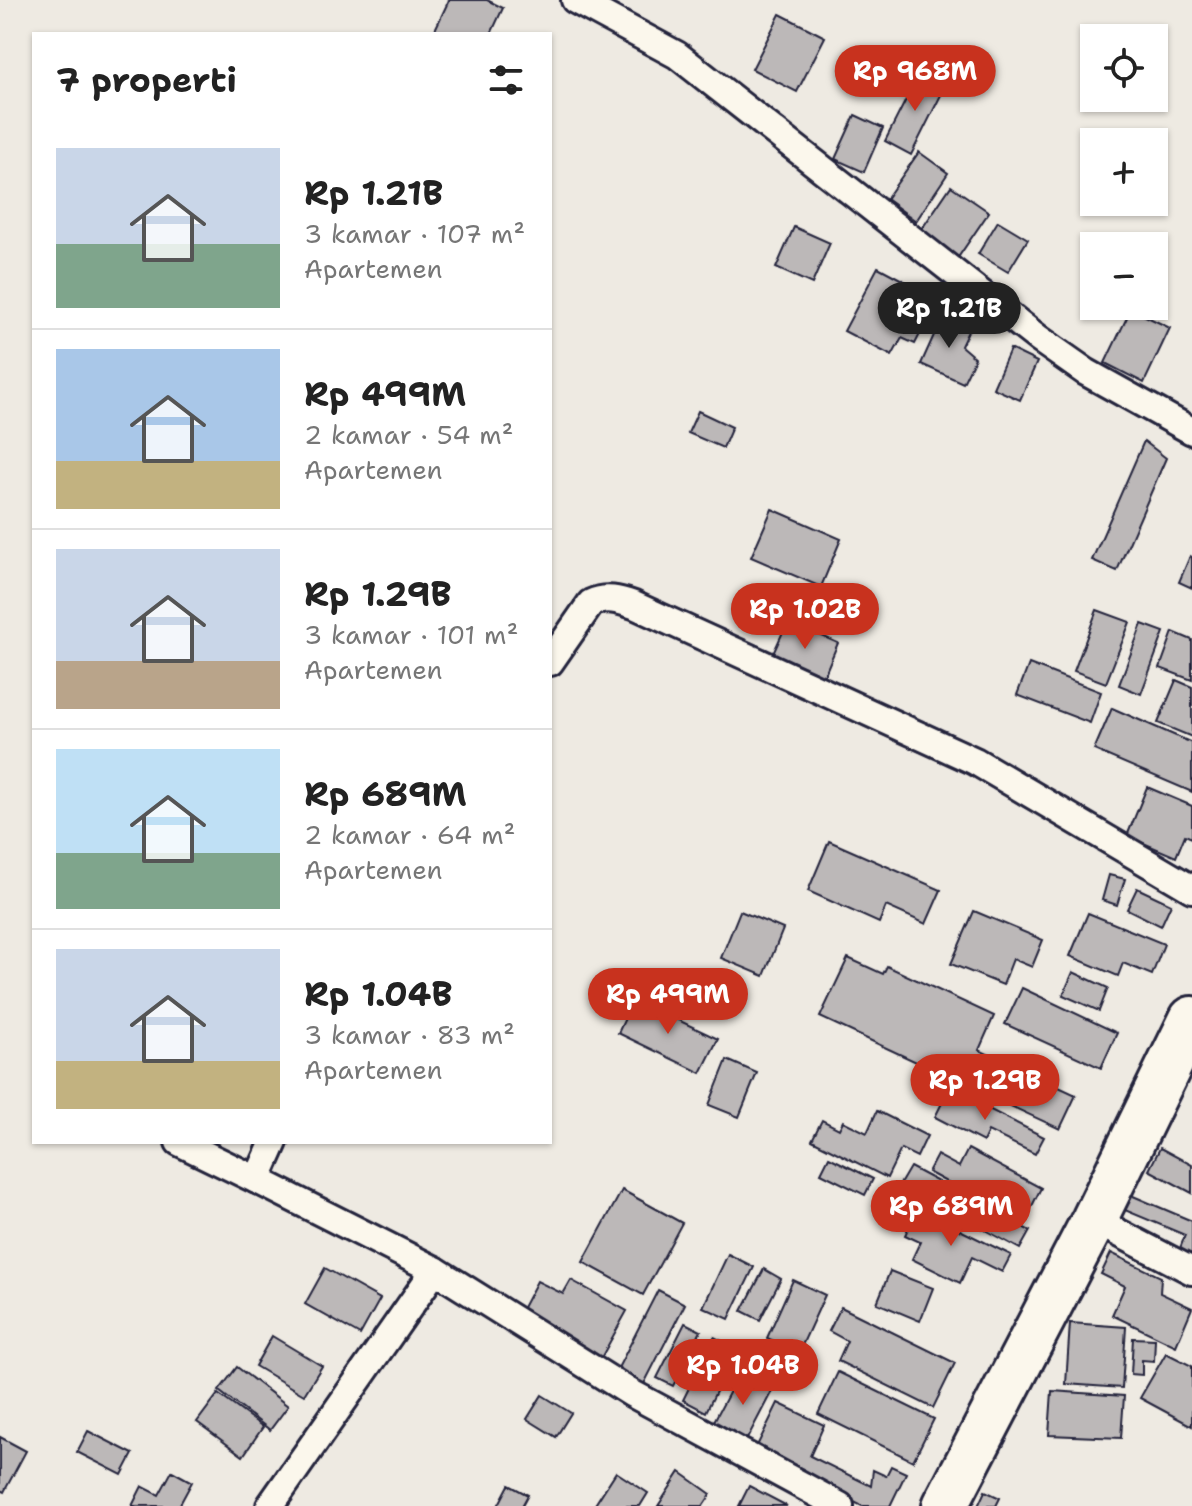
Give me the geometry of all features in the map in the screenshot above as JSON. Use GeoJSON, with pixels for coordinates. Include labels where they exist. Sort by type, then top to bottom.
{"type":"FeatureCollection","features":[{"type":"Feature","properties":{"kind":"highway"},"geometry":{"type":"LineString","coordinates":[[945,1506],[1094,1220],[1192,1019]]}},
{"type":"Feature","properties":{"kind":"street"},"geometry":{"type":"LineString","coordinates":[[575,0],[677,55],[1039,339],[1086,372],[1192,431]]}},
{"type":"Feature","properties":{"kind":"street"},"geometry":{"type":"LineString","coordinates":[[552,659],[591,603],[613,599],[634,605],[975,761],[1192,889]]}},
{"type":"Feature","properties":{"kind":"street"},"geometry":{"type":"LineString","coordinates":[[183,1144],[435,1270],[631,1393],[840,1506]]}},
{"type":"Feature","properties":{"kind":"street"},"geometry":{"type":"LineString","coordinates":[[257,1180],[273,1144]]}},
{"type":"Feature","properties":{"kind":"street"},"geometry":{"type":"LineString","coordinates":[[1094,1220],[1192,1271]]}},
{"type":"Feature","properties":{"kind":"street"},"geometry":{"type":"LineString","coordinates":[[270,1506],[435,1270]]}},
{"type":"Feature","properties":{"kind":"building"},"geometry":{"type":"Polygon","coordinates":[[[449,0],[487,0],[503,8],[492,32],[434,32],[449,0]]]}},
{"type":"Feature","properties":{"kind":"building"},"geometry":{"type":"Polygon","coordinates":[[[780,14],[825,37],[797,92],[752,69],[780,14]]]}},
{"type":"Feature","properties":{"kind":"building"},"geometry":{"type":"Polygon","coordinates":[[[920,72],[946,85],[911,155],[885,141],[920,72]]]}},
{"type":"Feature","properties":{"kind":"building"},"geometry":{"type":"Polygon","coordinates":[[[855,115],[883,128],[864,172],[835,159],[855,115]]]}},
{"type":"Feature","properties":{"kind":"building"},"geometry":{"type":"Polygon","coordinates":[[[919,152],[948,173],[916,221],[886,199],[919,152]]]}},
{"type":"Feature","properties":{"kind":"building"},"geometry":{"type":"Polygon","coordinates":[[[951,186],[989,212],[957,259],[919,233],[951,186]]]}},
{"type":"Feature","properties":{"kind":"building"},"geometry":{"type":"Polygon","coordinates":[[[998,221],[1028,239],[1008,272],[978,254],[998,221]]]}},
{"type":"Feature","properties":{"kind":"building"},"geometry":{"type":"Polygon","coordinates":[[[794,227],[830,243],[812,284],[776,268],[794,227]]]}},
{"type":"Feature","properties":{"kind":"building"},"geometry":{"type":"Polygon","coordinates":[[[878,267],[938,299],[915,344],[902,338],[892,356],[844,331],[878,267]]]}},
{"type":"Feature","properties":{"kind":"building"},"geometry":{"type":"Polygon","coordinates":[[[943,315],[970,327],[961,346],[975,358],[963,383],[921,364],[943,315]]]}},
{"type":"Feature","properties":{"kind":"building"},"geometry":{"type":"Polygon","coordinates":[[[1126,320],[1154,320],[1170,328],[1144,383],[1105,363],[1126,320]]]}},
{"type":"Feature","properties":{"kind":"building"},"geometry":{"type":"Polygon","coordinates":[[[1010,349],[1037,362],[1020,400],[993,388],[1010,349]]]}},
{"type":"Feature","properties":{"kind":"building"},"geometry":{"type":"Polygon","coordinates":[[[698,411],[732,427],[723,448],[688,433],[698,411]]]}},
{"type":"Feature","properties":{"kind":"building"},"geometry":{"type":"Polygon","coordinates":[[[1144,441],[1166,458],[1117,571],[1092,560],[1144,441]]]}},
{"type":"Feature","properties":{"kind":"building"},"geometry":{"type":"Polygon","coordinates":[[[772,509],[841,539],[821,587],[751,557],[772,509]]]}},
{"type":"Feature","properties":{"kind":"building"},"geometry":{"type":"Polygon","coordinates":[[[1192,557],[1192,588],[1179,582],[1192,557]]]}},
{"type":"Feature","properties":{"kind":"building"},"geometry":{"type":"Polygon","coordinates":[[[1097,610],[1130,622],[1106,683],[1074,671],[1097,610]]]}},
{"type":"Feature","properties":{"kind":"building"},"geometry":{"type":"Polygon","coordinates":[[[788,621],[838,643],[822,681],[771,658],[788,621]]]}},
{"type":"Feature","properties":{"kind":"building"},"geometry":{"type":"Polygon","coordinates":[[[1142,624],[1164,632],[1141,694],[1119,685],[1142,624]]]}},
{"type":"Feature","properties":{"kind":"building"},"geometry":{"type":"Polygon","coordinates":[[[1173,632],[1192,640],[1192,680],[1160,668],[1173,632]]]}},
{"type":"Feature","properties":{"kind":"building"},"geometry":{"type":"Polygon","coordinates":[[[1029,664],[1101,692],[1090,723],[1017,695],[1029,664]]]}},
{"type":"Feature","properties":{"kind":"building"},"geometry":{"type":"Polygon","coordinates":[[[1176,680],[1192,687],[1192,737],[1158,723],[1176,680]]]}},
{"type":"Feature","properties":{"kind":"building"},"geometry":{"type":"Polygon","coordinates":[[[1112,708],[1192,743],[1192,792],[1094,750],[1112,708]]]}},
{"type":"Feature","properties":{"kind":"building"},"geometry":{"type":"Polygon","coordinates":[[[1147,787],[1192,806],[1192,838],[1185,835],[1176,857],[1127,836],[1147,787]]]}},
{"type":"Feature","properties":{"kind":"building"},"geometry":{"type":"Polygon","coordinates":[[[829,841],[941,890],[926,924],[886,906],[879,923],[808,891],[829,841]]]}},
{"type":"Feature","properties":{"kind":"building"},"geometry":{"type":"Polygon","coordinates":[[[1109,875],[1125,879],[1117,905],[1102,900],[1109,875]]]}},
{"type":"Feature","properties":{"kind":"building"},"geometry":{"type":"Polygon","coordinates":[[[1137,888],[1171,904],[1161,926],[1127,909],[1137,888]]]}},
{"type":"Feature","properties":{"kind":"building"},"geometry":{"type":"Polygon","coordinates":[[[740,911],[783,929],[764,976],[721,958],[740,911]]]}},
{"type":"Feature","properties":{"kind":"building"},"geometry":{"type":"Polygon","coordinates":[[[974,911],[1043,940],[1032,967],[1013,959],[1003,985],[951,964],[974,911]]]}},
{"type":"Feature","properties":{"kind":"building"},"geometry":{"type":"Polygon","coordinates":[[[1088,913],[1164,944],[1152,975],[1123,963],[1118,976],[1070,956],[1088,913]]]}},
{"type":"Feature","properties":{"kind":"building"},"geometry":{"type":"Polygon","coordinates":[[[848,958],[883,974],[887,966],[994,1016],[979,1050],[1076,1095],[1060,1129],[820,1017],[848,958]]]}},
{"type":"Feature","properties":{"kind":"building"},"geometry":{"type":"Polygon","coordinates":[[[1073,972],[1108,988],[1099,1011],[1063,995],[1073,972]]]}},
{"type":"Feature","properties":{"kind":"building"},"geometry":{"type":"Polygon","coordinates":[[[1022,988],[1117,1033],[1101,1068],[1005,1024],[1022,988]]]}},
{"type":"Feature","properties":{"kind":"building"},"geometry":{"type":"Polygon","coordinates":[[[634,999],[718,1039],[701,1073],[618,1033],[634,999]]]}},
{"type":"Feature","properties":{"kind":"building"},"geometry":{"type":"Polygon","coordinates":[[[727,1060],[757,1073],[739,1117],[709,1105],[727,1060]]]}},
{"type":"Feature","properties":{"kind":"building"},"geometry":{"type":"Polygon","coordinates":[[[949,1089],[1044,1137],[1035,1154],[988,1131],[983,1142],[935,1117],[949,1089]]]}},
{"type":"Feature","properties":{"kind":"building"},"geometry":{"type":"Polygon","coordinates":[[[877,1111],[927,1136],[917,1157],[901,1149],[887,1178],[812,1140],[822,1120],[839,1129],[843,1121],[867,1133],[877,1111]]]}},
{"type":"Feature","properties":{"kind":"building"},"geometry":{"type":"Polygon","coordinates":[[[1160,1148],[1192,1165],[1192,1193],[1149,1170],[1160,1148]]]}},
{"type":"Feature","properties":{"kind":"building"},"geometry":{"type":"Polygon","coordinates":[[[968,1149],[1041,1188],[1023,1224],[928,1172],[937,1155],[959,1167],[968,1149]]]}},
{"type":"Feature","properties":{"kind":"building"},"geometry":{"type":"Polygon","coordinates":[[[829,1157],[873,1179],[865,1195],[821,1173],[829,1157]]]}},
{"type":"Feature","properties":{"kind":"building"},"geometry":{"type":"Polygon","coordinates":[[[910,1167],[1030,1231],[1020,1249],[900,1184],[910,1167]]]}},
{"type":"Feature","properties":{"kind":"building"},"geometry":{"type":"Polygon","coordinates":[[[622,1190],[682,1223],[643,1295],[583,1262],[622,1190]]]}},
{"type":"Feature","properties":{"kind":"building"},"geometry":{"type":"Polygon","coordinates":[[[1126,1193],[1192,1221],[1192,1260],[1178,1254],[1185,1235],[1120,1208],[1126,1193]]]}},
{"type":"Feature","properties":{"kind":"building"},"geometry":{"type":"Polygon","coordinates":[[[917,1209],[1011,1255],[1002,1272],[972,1257],[960,1283],[912,1259],[920,1242],[905,1235],[917,1209]]]}},
{"type":"Feature","properties":{"kind":"building"},"geometry":{"type":"Polygon","coordinates":[[[1111,1253],[1161,1277],[1160,1293],[1192,1308],[1176,1346],[1112,1315],[1125,1286],[1101,1274],[1111,1253]]]}},
{"type":"Feature","properties":{"kind":"building"},"geometry":{"type":"Polygon","coordinates":[[[728,1254],[754,1267],[729,1319],[703,1307],[728,1254]]]}},
{"type":"Feature","properties":{"kind":"building"},"geometry":{"type":"Polygon","coordinates":[[[325,1268],[380,1299],[360,1335],[305,1304],[325,1268]]]}},
{"type":"Feature","properties":{"kind":"building"},"geometry":{"type":"Polygon","coordinates":[[[764,1269],[781,1279],[760,1320],[742,1311],[764,1269]]]}},
{"type":"Feature","properties":{"kind":"building"},"geometry":{"type":"Polygon","coordinates":[[[890,1271],[933,1288],[920,1321],[877,1303],[890,1271]]]}},
{"type":"Feature","properties":{"kind":"building"},"geometry":{"type":"Polygon","coordinates":[[[571,1280],[627,1311],[601,1358],[520,1313],[537,1281],[563,1294],[571,1280]]]}},
{"type":"Feature","properties":{"kind":"building"},"geometry":{"type":"Polygon","coordinates":[[[793,1280],[825,1295],[799,1352],[767,1338],[793,1280]]]}},
{"type":"Feature","properties":{"kind":"building"},"geometry":{"type":"Polygon","coordinates":[[[658,1290],[685,1304],[644,1384],[617,1370],[658,1290]]]}},
{"type":"Feature","properties":{"kind":"building"},"geometry":{"type":"Polygon","coordinates":[[[841,1307],[955,1363],[933,1408],[838,1361],[847,1341],[829,1331],[841,1307]]]}},
{"type":"Feature","properties":{"kind":"building"},"geometry":{"type":"Polygon","coordinates":[[[685,1323],[701,1331],[673,1386],[657,1378],[685,1323]]]}},
{"type":"Feature","properties":{"kind":"building"},"geometry":{"type":"Polygon","coordinates":[[[1070,1323],[1126,1327],[1122,1388],[1066,1384],[1070,1323]]]}},
{"type":"Feature","properties":{"kind":"building"},"geometry":{"type":"Polygon","coordinates":[[[272,1336],[322,1366],[304,1395],[255,1366],[272,1336]]]}},
{"type":"Feature","properties":{"kind":"building"},"geometry":{"type":"Polygon","coordinates":[[[714,1337],[737,1349],[706,1412],[683,1400],[714,1337]]]}},
{"type":"Feature","properties":{"kind":"building"},"geometry":{"type":"Polygon","coordinates":[[[1133,1338],[1155,1339],[1154,1361],[1142,1360],[1142,1375],[1131,1374],[1133,1338]]]}},
{"type":"Feature","properties":{"kind":"building"},"geometry":{"type":"Polygon","coordinates":[[[1166,1353],[1192,1366],[1192,1426],[1140,1398],[1166,1353]]]}},
{"type":"Feature","properties":{"kind":"building"},"geometry":{"type":"Polygon","coordinates":[[[237,1367],[288,1406],[270,1430],[219,1391],[237,1367]]]}},
{"type":"Feature","properties":{"kind":"building"},"geometry":{"type":"Polygon","coordinates":[[[838,1372],[934,1419],[913,1461],[818,1414],[838,1372]]]}},
{"type":"Feature","properties":{"kind":"building"},"geometry":{"type":"Polygon","coordinates":[[[739,1374],[772,1391],[746,1441],[713,1423],[739,1374]]]}},
{"type":"Feature","properties":{"kind":"building"},"geometry":{"type":"Polygon","coordinates":[[[1052,1391],[1124,1396],[1121,1438],[1049,1435],[1052,1391]]]}},
{"type":"Feature","properties":{"kind":"building"},"geometry":{"type":"Polygon","coordinates":[[[218,1394],[263,1427],[243,1456],[197,1422],[218,1394]]]}},
{"type":"Feature","properties":{"kind":"building"},"geometry":{"type":"Polygon","coordinates":[[[542,1395],[571,1413],[556,1437],[527,1419],[542,1395]]]}},
{"type":"Feature","properties":{"kind":"building"},"geometry":{"type":"Polygon","coordinates":[[[778,1403],[824,1425],[810,1456],[871,1486],[873,1470],[886,1476],[891,1466],[906,1473],[890,1506],[862,1506],[754,1452],[778,1403]]]}},
{"type":"Feature","properties":{"kind":"building"},"geometry":{"type":"Polygon","coordinates":[[[88,1431],[133,1454],[122,1475],[77,1452],[88,1431]]]}},
{"type":"Feature","properties":{"kind":"building"},"geometry":{"type":"Polygon","coordinates":[[[0,1437],[26,1451],[4,1492],[0,1490],[0,1437]]]}},
{"type":"Feature","properties":{"kind":"building"},"geometry":{"type":"Polygon","coordinates":[[[172,1471],[192,1482],[179,1506],[132,1506],[142,1486],[159,1495],[172,1471]]]}},
{"type":"Feature","properties":{"kind":"building"},"geometry":{"type":"Polygon","coordinates":[[[616,1472],[648,1493],[640,1506],[594,1506],[616,1472]]]}},
{"type":"Feature","properties":{"kind":"building"},"geometry":{"type":"Polygon","coordinates":[[[680,1472],[711,1494],[703,1506],[658,1506],[680,1472]]]}},
{"type":"Feature","properties":{"kind":"building"},"geometry":{"type":"Polygon","coordinates":[[[509,1485],[528,1495],[522,1506],[498,1506],[509,1485]]]}},
{"type":"Feature","properties":{"kind":"building"},"geometry":{"type":"Polygon","coordinates":[[[749,1486],[787,1506],[739,1506],[749,1486]]]}},
{"type":"Feature","properties":{"kind":"building"},"geometry":{"type":"Polygon","coordinates":[[[985,1491],[1000,1498],[996,1506],[978,1506],[985,1491]]]}}]}
